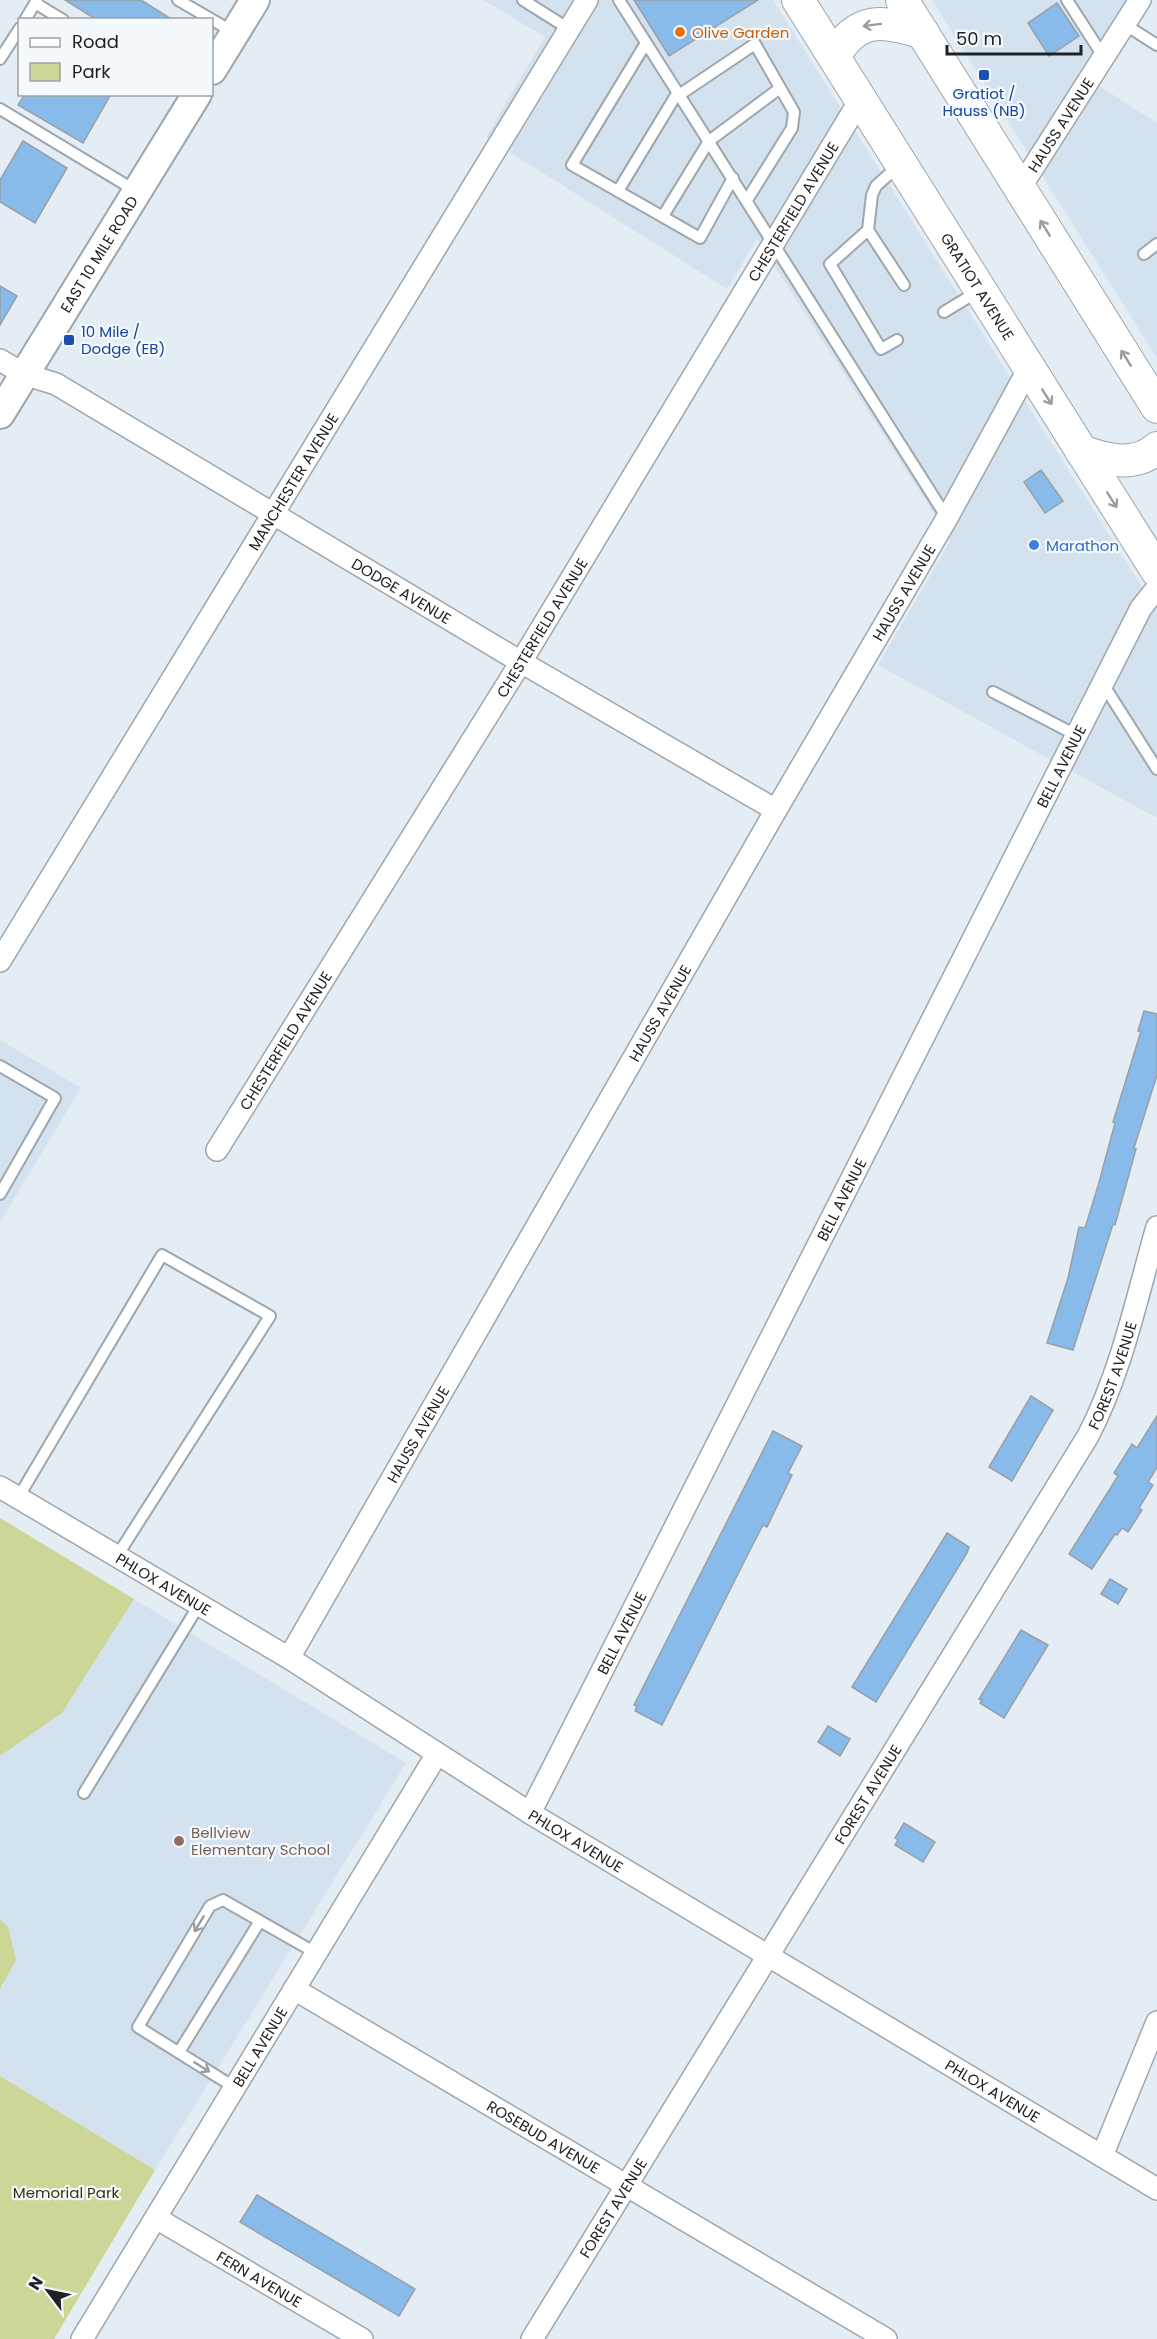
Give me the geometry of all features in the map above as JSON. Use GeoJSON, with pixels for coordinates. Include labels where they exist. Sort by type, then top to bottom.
{"type":"FeatureCollection","features":[{"type":"Feature","properties":{"kind":"main road"},"geometry":{"type":"LineString","coordinates":[[213,68],[255,0]]}},
{"type":"Feature","properties":{"kind":"main road","name":"GRATIOT AVENUE"},"geometry":{"type":"LineString","coordinates":[[798,0],[1157,571]]}},
{"type":"Feature","properties":{"kind":"main road"},"geometry":{"type":"LineString","coordinates":[[902,0],[1157,407]]}},
{"type":"Feature","properties":{"kind":"main road"},"geometry":{"type":"LineString","coordinates":[[834,57],[842,43],[861,27],[884,24],[923,33]]}},
{"type":"Feature","properties":{"kind":"main road","name":"EAST 10 MILE ROAD"},"geometry":{"type":"LineString","coordinates":[[0,414],[12,367],[137,191],[193,96]]}},
{"type":"Feature","properties":{"kind":"main road"},"geometry":{"type":"LineString","coordinates":[[1081,451],[1099,458],[1125,460],[1146,456],[1157,448]]}},
{"type":"Feature","properties":{"kind":"street","name":"MANCHESTER AVENUE"},"geometry":{"type":"LineString","coordinates":[[0,961],[587,0]]}},
{"type":"Feature","properties":{"kind":"street","name":"HAUSS AVENUE"},"geometry":{"type":"LineString","coordinates":[[1020,188],[1140,0]]}},
{"type":"Feature","properties":{"kind":"street","name":"CHESTERFIELD AVENUE"},"geometry":{"type":"LineString","coordinates":[[217,1150],[521,662],[860,100]]}},
{"type":"Feature","properties":{"kind":"street","name":"DODGE AVENUE"},"geometry":{"type":"LineString","coordinates":[[12,367],[56,384],[521,662],[776,810]]}},
{"type":"Feature","properties":{"kind":"street","name":"HAUSS AVENUE"},"geometry":{"type":"LineString","coordinates":[[289,1658],[776,810],[947,518],[1029,368]]}},
{"type":"Feature","properties":{"kind":"street","name":"BELL AVENUE"},"geometry":{"type":"LineString","coordinates":[[530,1813],[1141,608],[1157,588]]}},
{"type":"Feature","properties":{"kind":"street","name":"FOREST AVENUE"},"geometry":{"type":"LineString","coordinates":[[532,2339],[1088,1436],[1100,1412],[1115,1370],[1157,1227]]}},
{"type":"Feature","properties":{"kind":"street","name":"PHLOX AVENUE"},"geometry":{"type":"LineString","coordinates":[[9,1492],[289,1658],[530,1813],[1157,2189]]}},
{"type":"Feature","properties":{"kind":"street","name":"BELL AVENUE"},"geometry":{"type":"LineString","coordinates":[[82,2339],[437,1754]]}},
{"type":"Feature","properties":{"kind":"street","name":"ROSEBUD AVENUE"},"geometry":{"type":"LineString","coordinates":[[294,1989],[886,2339]]}},
{"type":"Feature","properties":{"kind":"street"},"geometry":{"type":"LineString","coordinates":[[1102,2156],[1157,2022]]}},
{"type":"Feature","properties":{"kind":"street","name":"FERN AVENUE"},"geometry":{"type":"LineString","coordinates":[[156,2218],[362,2339]]}},
{"type":"Feature","properties":{"kind":"lane"},"geometry":{"type":"LineString","coordinates":[[178,0],[209,18]]}},
{"type":"Feature","properties":{"kind":"lane"},"geometry":{"type":"LineString","coordinates":[[523,0],[569,28]]}},
{"type":"Feature","properties":{"kind":"lane"},"geometry":{"type":"LineString","coordinates":[[619,0],[775,243],[947,518]]}},
{"type":"Feature","properties":{"kind":"lane"},"geometry":{"type":"LineString","coordinates":[[1067,0],[1103,56]]}},
{"type":"Feature","properties":{"kind":"lane"},"geometry":{"type":"LineString","coordinates":[[26,18],[36,1],[60,18]]}},
{"type":"Feature","properties":{"kind":"lane"},"geometry":{"type":"LineString","coordinates":[[213,20],[235,33]]}},
{"type":"Feature","properties":{"kind":"lane"},"geometry":{"type":"LineString","coordinates":[[1124,24],[1157,45]]}},
{"type":"Feature","properties":{"kind":"lane"},"geometry":{"type":"LineString","coordinates":[[0,60],[18,31]]}},
{"type":"Feature","properties":{"kind":"lane"},"geometry":{"type":"LineString","coordinates":[[646,43],[572,165],[700,238],[733,178]]}},
{"type":"Feature","properties":{"kind":"lane"},"geometry":{"type":"LineString","coordinates":[[618,191],[679,93],[755,44],[794,112],[792,128],[747,200]]}},
{"type":"Feature","properties":{"kind":"lane"},"geometry":{"type":"LineString","coordinates":[[663,216],[709,141],[780,88]]}},
{"type":"Feature","properties":{"kind":"lane"},"geometry":{"type":"LineString","coordinates":[[0,109],[137,191]]}},
{"type":"Feature","properties":{"kind":"lane"},"geometry":{"type":"LineString","coordinates":[[901,164],[876,186],[872,195],[868,230],[904,285]]}},
{"type":"Feature","properties":{"kind":"lane"},"geometry":{"type":"LineString","coordinates":[[868,230],[830,264],[880,349],[897,340]]}},
{"type":"Feature","properties":{"kind":"lane"},"geometry":{"type":"LineString","coordinates":[[1144,254],[1157,244]]}},
{"type":"Feature","properties":{"kind":"lane"},"geometry":{"type":"LineString","coordinates":[[944,312],[980,290]]}},
{"type":"Feature","properties":{"kind":"lane"},"geometry":{"type":"LineString","coordinates":[[1103,684],[1157,770]]}},
{"type":"Feature","properties":{"kind":"lane"},"geometry":{"type":"LineString","coordinates":[[993,692],[1076,735]]}},
{"type":"Feature","properties":{"kind":"lane"},"geometry":{"type":"LineString","coordinates":[[0,1066],[55,1098],[0,1194]]}},
{"type":"Feature","properties":{"kind":"lane"},"geometry":{"type":"LineString","coordinates":[[9,1492],[162,1255],[270,1316],[117,1556]]}},
{"type":"Feature","properties":{"kind":"lane"},"geometry":{"type":"LineString","coordinates":[[84,1793],[199,1605]]}},
{"type":"Feature","properties":{"kind":"lane"},"geometry":{"type":"LineString","coordinates":[[234,2087],[138,2027],[210,1906],[223,1900],[316,1953]]}},
{"type":"Feature","properties":{"kind":"lane"},"geometry":{"type":"LineString","coordinates":[[179,2052],[260,1921]]}},
{"type":"Feature","properties":{"kind":"shaded area"},"geometry":{"type":"Polygon","coordinates":[[[483,0],[773,0],[1157,611],[1157,818],[878,665],[951,540],[757,239],[727,289],[486,137],[545,37],[483,0]]]}},
{"type":"Feature","properties":{"kind":"shaded area"},"geometry":{"type":"Polygon","coordinates":[[[932,0],[1130,0],[1082,75],[1157,123],[1157,358],[932,0]]]}},
{"type":"Feature","properties":{"kind":"shaded area"},"geometry":{"type":"Polygon","coordinates":[[[0,1040],[81,1088],[0,1222],[0,1040]]]}},
{"type":"Feature","properties":{"kind":"shaded area","name":"Bellview Elementary School"},"geometry":{"type":"Polygon","coordinates":[[[134,1599],[406,1763],[155,2170],[0,2076],[0,1989],[4,1985],[8,1927],[0,1919],[0,1756],[62,1713],[134,1599]]]}},
{"type":"Feature","properties":{"kind":"green space"},"geometry":{"type":"Polygon","coordinates":[[[0,1518],[134,1599],[62,1713],[0,1756],[0,1518]]]}},
{"type":"Feature","properties":{"kind":"green space"},"geometry":{"type":"Polygon","coordinates":[[[0,1919],[8,1927],[16,1960],[0,1989],[0,1919]]]}},
{"type":"Feature","properties":{"kind":"green space","name":"Memorial Park"},"geometry":{"type":"Polygon","coordinates":[[[0,2076],[155,2170],[54,2339],[0,2339],[0,2076]]]}},
{"type":"Feature","properties":{"kind":"building"},"geometry":{"type":"Polygon","coordinates":[[[65,0],[141,0],[170,18],[94,18],[65,0]]]}},
{"type":"Feature","properties":{"kind":"building","name":"Olive Garden"},"geometry":{"type":"Polygon","coordinates":[[[634,0],[758,0],[669,56],[634,0]]]}},
{"type":"Feature","properties":{"kind":"building"},"geometry":{"type":"Polygon","coordinates":[[[1057,3],[1079,36],[1049,56],[1028,23],[1057,3]]]}},
{"type":"Feature","properties":{"kind":"building"},"geometry":{"type":"Polygon","coordinates":[[[24,96],[110,96],[83,143],[18,105],[24,96]]]}},
{"type":"Feature","properties":{"kind":"building"},"geometry":{"type":"Polygon","coordinates":[[[23,141],[67,168],[35,223],[0,202],[0,180],[23,141]]]}},
{"type":"Feature","properties":{"kind":"building"},"geometry":{"type":"Polygon","coordinates":[[[0,286],[17,296],[0,325],[0,286]]]}},
{"type":"Feature","properties":{"kind":"building"},"geometry":{"type":"Polygon","coordinates":[[[1041,470],[1063,501],[1045,513],[1024,482],[1041,470]]]}},
{"type":"Feature","properties":{"kind":"building"},"geometry":{"type":"Polygon","coordinates":[[[1144,1011],[1157,1014],[1157,1075],[1134,1148],[1136,1149],[1115,1225],[1113,1224],[1073,1350],[1047,1343],[1068,1278],[1079,1227],[1085,1228],[1098,1186],[1115,1123],[1113,1122],[1141,1031],[1138,1031],[1144,1011]]]}},
{"type":"Feature","properties":{"kind":"building"},"geometry":{"type":"Polygon","coordinates":[[[1031,1396],[1053,1410],[1012,1481],[989,1467],[1031,1396]]]}},
{"type":"Feature","properties":{"kind":"building"},"geometry":{"type":"Polygon","coordinates":[[[1157,1416],[1157,1467],[1148,1482],[1153,1485],[1139,1508],[1142,1510],[1128,1532],[1122,1528],[1117,1535],[1115,1534],[1092,1569],[1069,1554],[1118,1476],[1114,1473],[1132,1444],[1137,1448],[1157,1416]]]}},
{"type":"Feature","properties":{"kind":"building"},"geometry":{"type":"Polygon","coordinates":[[[773,1431],[802,1446],[788,1473],[792,1475],[767,1527],[763,1525],[662,1725],[635,1711],[637,1706],[634,1705],[773,1431]]]}},
{"type":"Feature","properties":{"kind":"building"},"geometry":{"type":"Polygon","coordinates":[[[947,1533],[969,1547],[967,1553],[876,1702],[852,1687],[947,1533]]]}},
{"type":"Feature","properties":{"kind":"building"},"geometry":{"type":"Polygon","coordinates":[[[1110,1579],[1127,1589],[1118,1604],[1101,1594],[1110,1579]]]}},
{"type":"Feature","properties":{"kind":"building"},"geometry":{"type":"Polygon","coordinates":[[[1021,1630],[1048,1645],[1004,1718],[980,1703],[982,1700],[979,1699],[1021,1630]]]}},
{"type":"Feature","properties":{"kind":"building"},"geometry":{"type":"Polygon","coordinates":[[[828,1726],[850,1739],[840,1756],[818,1742],[828,1726]]]}},
{"type":"Feature","properties":{"kind":"building"},"geometry":{"type":"Polygon","coordinates":[[[904,1823],[935,1842],[923,1862],[895,1845],[898,1840],[895,1838],[904,1823]]]}},
{"type":"Feature","properties":{"kind":"building"},"geometry":{"type":"Polygon","coordinates":[[[257,2195],[415,2289],[399,2316],[240,2222],[257,2195]]]}},
{"type":"Feature","properties":{"kind":"place","name":"Olive Garden"},"geometry":{"type":"Point","coordinates":[680,32]}},
{"type":"Feature","properties":{"kind":"place","name":"Gratiot / Hauss (NB)"},"geometry":{"type":"Point","coordinates":[984,75]}},
{"type":"Feature","properties":{"kind":"place","name":"10 Mile / Dodge (EB)"},"geometry":{"type":"Point","coordinates":[69,340]}},
{"type":"Feature","properties":{"kind":"place","name":"Marathon"},"geometry":{"type":"Point","coordinates":[1034,545]}},
{"type":"Feature","properties":{"kind":"place","name":"Bellview Elementary School"},"geometry":{"type":"Point","coordinates":[179,1841]}}]}
